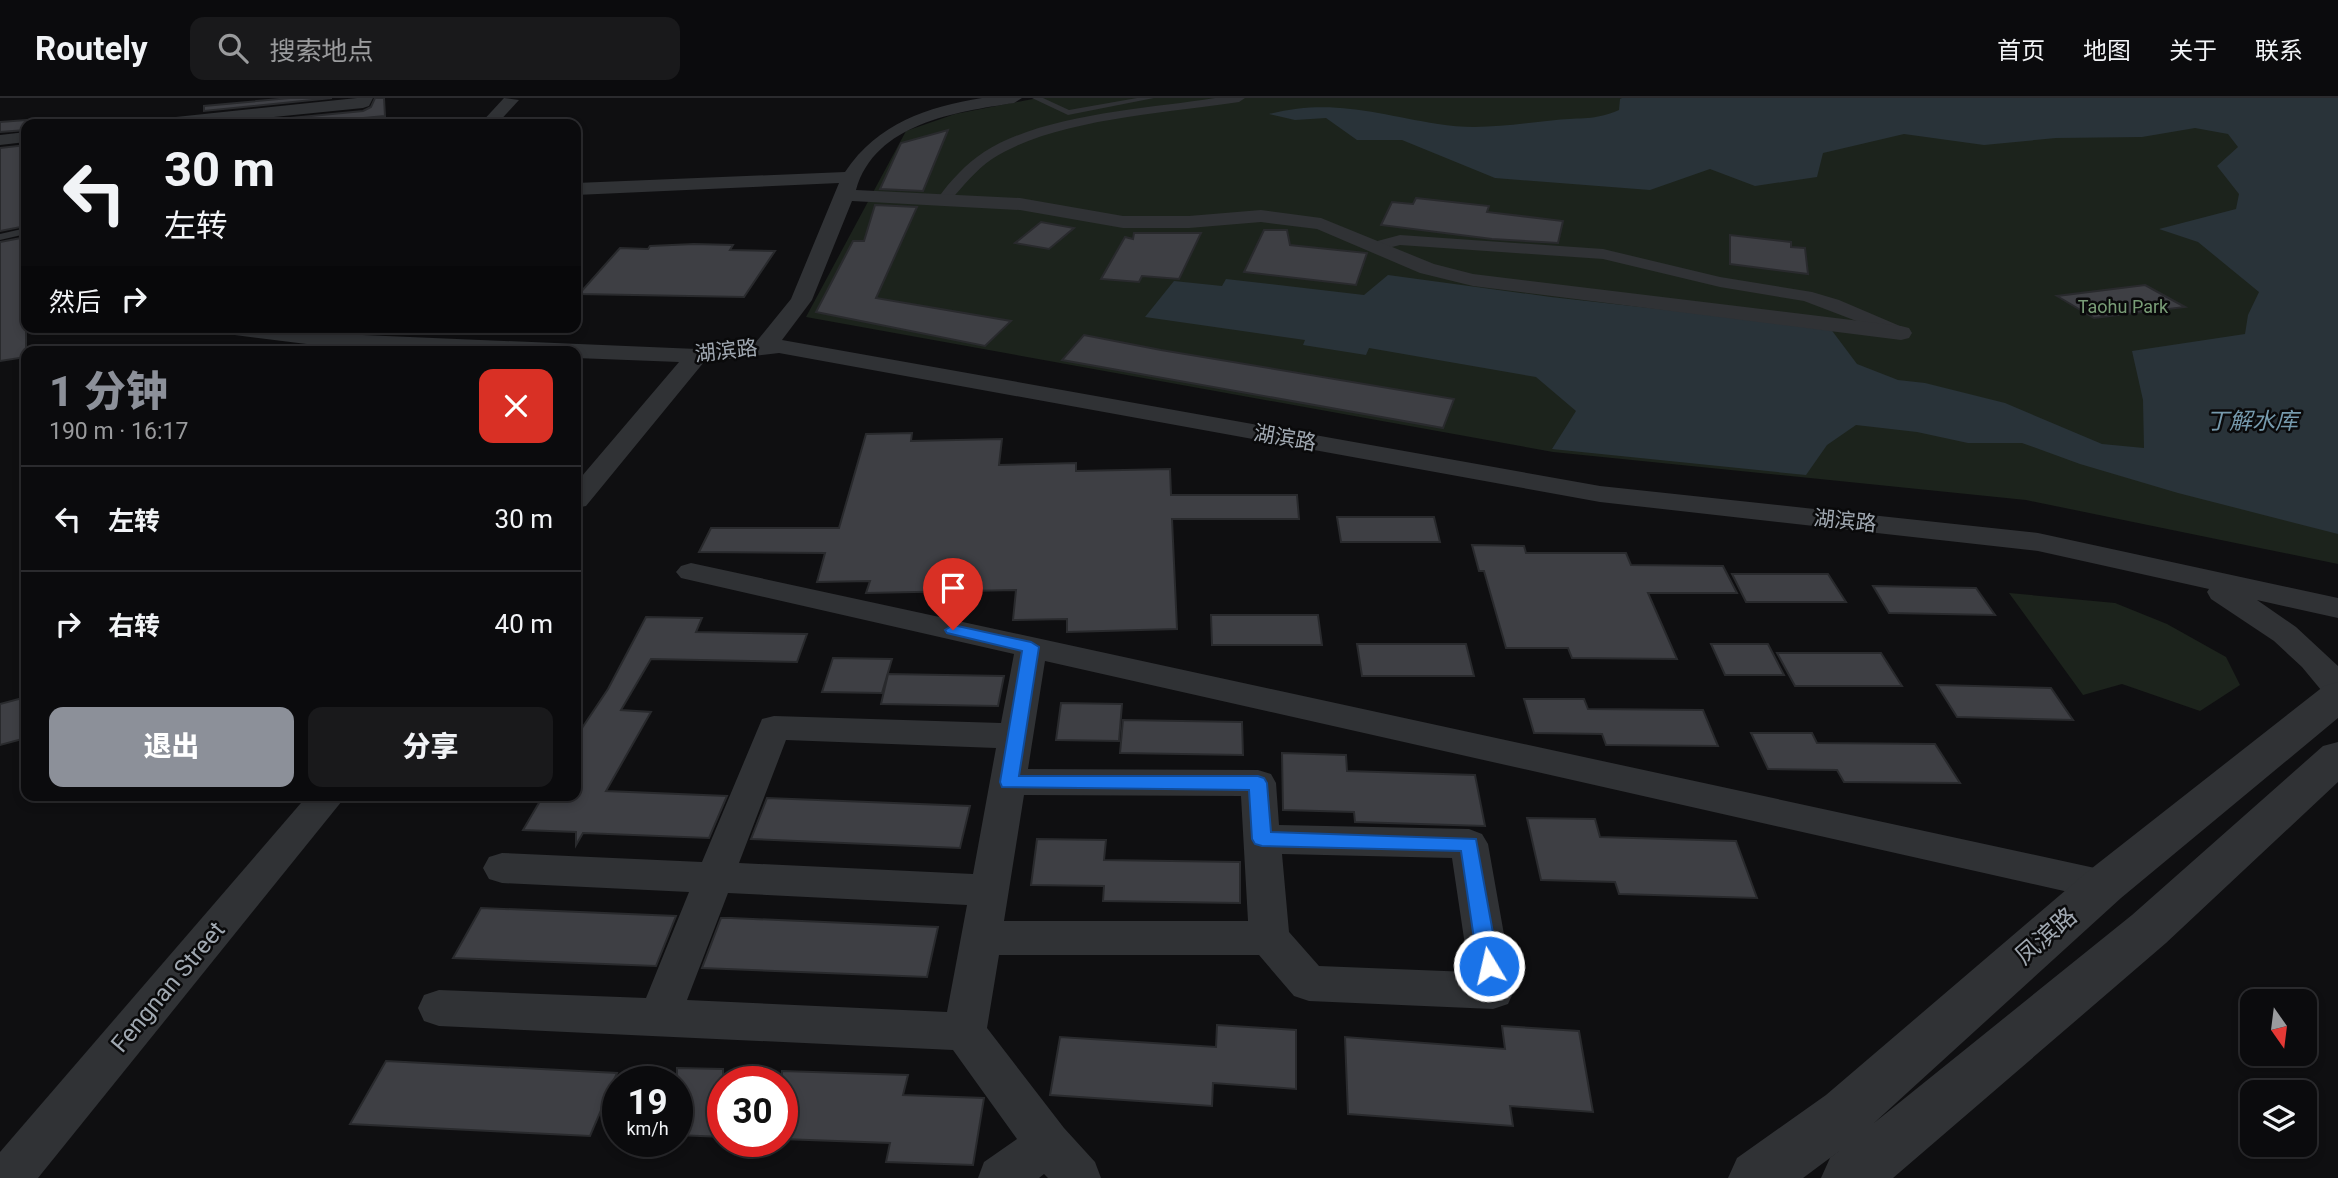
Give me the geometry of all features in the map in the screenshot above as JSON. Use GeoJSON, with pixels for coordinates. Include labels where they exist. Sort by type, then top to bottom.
{"type":"FeatureCollection","features":[{"type":"Feature","properties":{"kind":"street"},"geometry":{"type":"LineString","coordinates":[[764,347],[801,300],[847,186],[880,139],[915,119],[955,107],[1014,98]]}},
{"type":"Feature","properties":{"kind":"street"},"geometry":{"type":"LineString","coordinates":[[945,198],[966,173],[994,152],[1027,138],[1083,124],[1239,98]]}},
{"type":"Feature","properties":{"kind":"street"},"geometry":{"type":"LineString","coordinates":[[200,119],[364,100]]}},
{"type":"Feature","properties":{"kind":"street"},"geometry":{"type":"LineString","coordinates":[[493,119],[511,100]]}},
{"type":"Feature","properties":{"kind":"street"},"geometry":{"type":"LineString","coordinates":[[156,119],[177,105]]}},
{"type":"Feature","properties":{"kind":"street"},"geometry":{"type":"LineString","coordinates":[[0,140],[21,138]]}},
{"type":"Feature","properties":{"kind":"street"},"geometry":{"type":"LineString","coordinates":[[581,189],[847,186],[1020,204],[1124,222],[1189,222],[1261,216],[1321,224],[1427,269],[1473,280],[1901,333]]}},
{"type":"Feature","properties":{"kind":"street"},"geometry":{"type":"LineString","coordinates":[[1376,246],[1400,240],[1603,254],[1720,282],[1806,296],[1833,304],[1901,333]]}},
{"type":"Feature","properties":{"kind":"street","name":"湖滨路"},"geometry":{"type":"LineString","coordinates":[[275,333],[339,341],[458,346]]}},
{"type":"Feature","properties":{"kind":"street","name":"湖滨路"},"geometry":{"type":"LineString","coordinates":[[581,351],[697,356],[779,346],[1600,494],[2038,542],[2338,608]]}},
{"type":"Feature","properties":{"kind":"street"},"geometry":{"type":"LineString","coordinates":[[581,494],[697,356]]}},
{"type":"Feature","properties":{"kind":"street"},"geometry":{"type":"LineString","coordinates":[[691,572],[2104,885]]}},
{"type":"Feature","properties":{"kind":"street"},"geometry":{"type":"LineString","coordinates":[[2193,576],[2252,609],[2327,672],[2338,688]]}},
{"type":"Feature","properties":{"kind":"street"},"geometry":{"type":"LineString","coordinates":[[1031,647],[965,1032],[1048,1144],[1078,1178]]}},
{"type":"Feature","properties":{"kind":"street","name":"凤滨路"},"geometry":{"type":"LineString","coordinates":[[1757,1178],[1845,1113],[2104,885],[2338,696]]}},
{"type":"Feature","properties":{"kind":"street"},"geometry":{"type":"LineString","coordinates":[[659,1017],[775,728],[1017,736]]}},
{"type":"Feature","properties":{"kind":"street"},"geometry":{"type":"LineString","coordinates":[[1850,1178],[2149,929],[2338,757]]}},
{"type":"Feature","properties":{"kind":"street"},"geometry":{"type":"LineString","coordinates":[[1009,782],[1258,783],[1269,938],[1309,983],[1493,991],[1469,844],[1262,839]]}},
{"type":"Feature","properties":{"kind":"street","name":"Fengnan Street"},"geometry":{"type":"LineString","coordinates":[[8,1178],[324,801]]}},
{"type":"Feature","properties":{"kind":"street"},"geometry":{"type":"LineString","coordinates":[[502,868],[990,890]]}},
{"type":"Feature","properties":{"kind":"street"},"geometry":{"type":"LineString","coordinates":[[983,937],[1269,938]]}},
{"type":"Feature","properties":{"kind":"street"},"geometry":{"type":"LineString","coordinates":[[439,1008],[965,1032]]}},
{"type":"Feature","properties":{"kind":"street"},"geometry":{"type":"LineString","coordinates":[[1001,1178],[1048,1144]]}},
{"type":"Feature","properties":{"kind":"lane"},"geometry":{"type":"LineString","coordinates":[[1040,100],[1066,98]]}},
{"type":"Feature","properties":{"kind":"lane"},"geometry":{"type":"LineString","coordinates":[[1040,100],[1068,113],[1150,98]]}},
{"type":"Feature","properties":{"kind":"lane"},"geometry":{"type":"LineString","coordinates":[[0,237],[21,232]]}},
{"type":"Feature","properties":{"kind":"green space","name":"Taohu Park"},"geometry":{"type":"Polygon","coordinates":[[[1038,98],[2338,98],[2338,564],[2026,500],[1553,452],[806,317],[906,131],[955,114],[1038,98]]]}},
{"type":"Feature","properties":{"kind":"green space"},"geometry":{"type":"Polygon","coordinates":[[[2009,593],[2115,603],[2167,624],[2226,657],[2240,685],[2200,711],[2122,684],[2083,695],[2009,593]]]}},
{"type":"Feature","properties":{"kind":"water","name":"丁解水库"},"geometry":{"type":"Polygon","coordinates":[[[1622,98],[2338,98],[2338,534],[2178,493],[2080,464],[2022,443],[1968,443],[1917,432],[1856,425],[1827,445],[1806,475],[1552,449],[1576,411],[1536,377],[1369,348],[1366,355],[1303,345],[1305,340],[1145,317],[1174,281],[1222,286],[1226,279],[1364,295],[1388,275],[1551,297],[1830,328],[1857,364],[1898,380],[1925,383],[2005,403],[2102,444],[2144,448],[2143,400],[2132,351],[2245,334],[2248,315],[2259,292],[2198,242],[2159,229],[2236,209],[2239,194],[2217,166],[2238,147],[2228,134],[2195,128],[2142,137],[2056,138],[1984,145],[1904,134],[1823,153],[1817,177],[1755,186],[1710,169],[1650,190],[1495,178],[1402,140],[1357,140],[1326,118],[1295,120],[1269,114],[1292,109],[1334,107],[1438,124],[1482,127],[1602,116],[1619,110],[1622,98]]]}},
{"type":"Feature","properties":{"kind":"building"},"geometry":{"type":"Polygon","coordinates":[[[290,98],[332,98],[204,111],[204,106],[290,98]]]}},
{"type":"Feature","properties":{"kind":"building"},"geometry":{"type":"Polygon","coordinates":[[[375,98],[384,98],[385,116],[280,119],[363,111],[371,107],[375,98]]]}},
{"type":"Feature","properties":{"kind":"building"},"geometry":{"type":"Polygon","coordinates":[[[21,120],[21,130],[0,132],[0,122],[21,120]]]}},
{"type":"Feature","properties":{"kind":"building"},"geometry":{"type":"Polygon","coordinates":[[[948,130],[923,191],[880,189],[901,143],[948,130]]]}},
{"type":"Feature","properties":{"kind":"building"},"geometry":{"type":"Polygon","coordinates":[[[21,146],[21,227],[0,231],[0,148],[21,146]]]}},
{"type":"Feature","properties":{"kind":"building"},"geometry":{"type":"Polygon","coordinates":[[[1416,198],[1489,206],[1487,212],[1563,221],[1558,243],[1492,239],[1381,225],[1392,202],[1413,204],[1416,198]]]}},
{"type":"Feature","properties":{"kind":"building"},"geometry":{"type":"Polygon","coordinates":[[[875,205],[917,207],[876,298],[1011,321],[985,346],[816,312],[853,241],[864,241],[875,205]]]}},
{"type":"Feature","properties":{"kind":"building"},"geometry":{"type":"Polygon","coordinates":[[[1041,222],[1074,228],[1049,249],[1015,243],[1041,222]]]}},
{"type":"Feature","properties":{"kind":"building"},"geometry":{"type":"Polygon","coordinates":[[[1264,230],[1287,230],[1290,245],[1367,253],[1356,285],[1244,272],[1264,230]]]}},
{"type":"Feature","properties":{"kind":"building"},"geometry":{"type":"Polygon","coordinates":[[[1134,233],[1201,233],[1179,279],[1142,276],[1139,282],[1101,279],[1125,237],[1133,239],[1134,233]]]}},
{"type":"Feature","properties":{"kind":"building"},"geometry":{"type":"Polygon","coordinates":[[[1730,235],[1791,242],[1791,247],[1805,248],[1808,274],[1730,264],[1730,235]]]}},
{"type":"Feature","properties":{"kind":"building"},"geometry":{"type":"Polygon","coordinates":[[[21,238],[21,333],[26,333],[26,346],[21,346],[21,358],[0,361],[0,242],[21,238]]]}},
{"type":"Feature","properties":{"kind":"building"},"geometry":{"type":"Polygon","coordinates":[[[733,245],[730,250],[775,251],[744,297],[581,294],[620,248],[648,249],[650,246],[733,245]]]}},
{"type":"Feature","properties":{"kind":"building"},"geometry":{"type":"Polygon","coordinates":[[[2145,285],[2185,307],[2094,318],[2057,296],[2145,285]]]}},
{"type":"Feature","properties":{"kind":"building"},"geometry":{"type":"Polygon","coordinates":[[[1084,335],[1454,399],[1443,428],[1062,360],[1084,335]]]}},
{"type":"Feature","properties":{"kind":"building"},"geometry":{"type":"Polygon","coordinates":[[[912,433],[911,441],[1002,439],[999,465],[1076,463],[1076,471],[1170,469],[1171,495],[1297,495],[1299,519],[1172,519],[1177,629],[1067,632],[1067,619],[1013,620],[1016,590],[866,593],[870,581],[817,582],[825,553],[699,552],[711,528],[839,528],[866,434],[912,433]]]}},
{"type":"Feature","properties":{"kind":"building"},"geometry":{"type":"Polygon","coordinates":[[[1337,517],[1434,517],[1440,542],[1341,542],[1337,517]]]}},
{"type":"Feature","properties":{"kind":"building"},"geometry":{"type":"Polygon","coordinates":[[[1472,545],[1524,546],[1526,553],[1626,553],[1631,565],[1723,566],[1737,593],[1648,593],[1677,659],[1572,658],[1568,648],[1506,648],[1484,571],[1479,571],[1472,545]]]}},
{"type":"Feature","properties":{"kind":"building"},"geometry":{"type":"Polygon","coordinates":[[[1732,574],[1828,574],[1846,602],[1746,602],[1732,574]]]}},
{"type":"Feature","properties":{"kind":"building"},"geometry":{"type":"Polygon","coordinates":[[[1873,586],[1976,588],[1995,615],[1889,613],[1873,586]]]}},
{"type":"Feature","properties":{"kind":"building"},"geometry":{"type":"Polygon","coordinates":[[[1211,615],[1318,615],[1322,645],[1212,645],[1211,615]]]}},
{"type":"Feature","properties":{"kind":"building"},"geometry":{"type":"Polygon","coordinates":[[[646,617],[702,618],[696,632],[807,634],[797,662],[651,659],[621,710],[651,712],[606,791],[727,796],[709,838],[583,833],[576,845],[576,832],[523,830],[540,801],[581,801],[581,730],[608,689],[646,617]]]}},
{"type":"Feature","properties":{"kind":"building"},"geometry":{"type":"Polygon","coordinates":[[[1357,644],[1466,644],[1474,676],[1362,676],[1357,644]]]}},
{"type":"Feature","properties":{"kind":"building"},"geometry":{"type":"Polygon","coordinates":[[[1711,644],[1768,644],[1784,675],[1725,675],[1711,644]]]}},
{"type":"Feature","properties":{"kind":"building"},"geometry":{"type":"Polygon","coordinates":[[[1777,653],[1881,653],[1902,686],[1795,686],[1777,653]]]}},
{"type":"Feature","properties":{"kind":"building"},"geometry":{"type":"Polygon","coordinates":[[[833,658],[892,659],[882,693],[822,692],[833,658]]]}},
{"type":"Feature","properties":{"kind":"building"},"geometry":{"type":"Polygon","coordinates":[[[888,674],[1004,676],[998,706],[881,704],[888,674]]]}},
{"type":"Feature","properties":{"kind":"building"},"geometry":{"type":"Polygon","coordinates":[[[1937,685],[2051,688],[2073,720],[1957,717],[1937,685]]]}},
{"type":"Feature","properties":{"kind":"building"},"geometry":{"type":"Polygon","coordinates":[[[21,698],[21,739],[0,745],[0,704],[21,698]]]}},
{"type":"Feature","properties":{"kind":"building"},"geometry":{"type":"Polygon","coordinates":[[[1524,699],[1584,699],[1588,709],[1703,710],[1718,746],[1606,745],[1602,734],[1534,733],[1524,699]]]}},
{"type":"Feature","properties":{"kind":"building"},"geometry":{"type":"Polygon","coordinates":[[[1061,703],[1122,704],[1119,741],[1056,740],[1061,703]]]}},
{"type":"Feature","properties":{"kind":"building"},"geometry":{"type":"Polygon","coordinates":[[[1123,720],[1242,722],[1243,755],[1120,753],[1123,720]]]}},
{"type":"Feature","properties":{"kind":"building"},"geometry":{"type":"Polygon","coordinates":[[[1751,733],[1812,733],[1817,743],[1935,744],[1960,783],[1844,782],[1837,770],[1768,769],[1751,733]]]}},
{"type":"Feature","properties":{"kind":"building"},"geometry":{"type":"Polygon","coordinates":[[[1282,753],[1346,755],[1347,771],[1475,775],[1485,826],[1355,822],[1354,812],[1283,810],[1282,753]]]}},
{"type":"Feature","properties":{"kind":"building"},"geometry":{"type":"Polygon","coordinates":[[[767,798],[970,806],[960,848],[751,839],[767,798]]]}},
{"type":"Feature","properties":{"kind":"building"},"geometry":{"type":"Polygon","coordinates":[[[1527,818],[1595,819],[1600,837],[1736,841],[1757,898],[1619,894],[1615,882],[1541,880],[1527,818]]]}},
{"type":"Feature","properties":{"kind":"building"},"geometry":{"type":"Polygon","coordinates":[[[1037,839],[1106,840],[1104,860],[1240,862],[1240,903],[1103,901],[1104,886],[1031,885],[1037,839]]]}},
{"type":"Feature","properties":{"kind":"building"},"geometry":{"type":"Polygon","coordinates":[[[481,908],[676,916],[656,966],[453,958],[481,908]]]}},
{"type":"Feature","properties":{"kind":"building"},"geometry":{"type":"Polygon","coordinates":[[[721,918],[938,927],[927,977],[702,968],[721,918]]]}},
{"type":"Feature","properties":{"kind":"building"},"geometry":{"type":"Polygon","coordinates":[[[1217,1025],[1296,1030],[1296,1089],[1213,1083],[1212,1106],[1050,1095],[1060,1037],[1216,1047],[1217,1025]]]}},
{"type":"Feature","properties":{"kind":"building"},"geometry":{"type":"Polygon","coordinates":[[[1502,1026],[1579,1031],[1593,1112],[1510,1106],[1513,1126],[1348,1114],[1345,1037],[1505,1049],[1502,1026]]]}},
{"type":"Feature","properties":{"kind":"building"},"geometry":{"type":"Polygon","coordinates":[[[386,1061],[602,1072],[602,1108],[590,1136],[350,1124],[386,1061]]]}},
{"type":"Feature","properties":{"kind":"building"},"geometry":{"type":"Polygon","coordinates":[[[693,1068],[707,1069],[707,1136],[693,1136],[693,1068]]]}},
{"type":"Feature","properties":{"kind":"building"},"geometry":{"type":"Polygon","coordinates":[[[798,1072],[908,1075],[903,1095],[984,1098],[973,1165],[886,1162],[890,1143],[798,1140],[798,1072]]]}},
{"type":"Feature","properties":{"kind":"route"},"geometry":{"type":"LineString","coordinates":[[953,630],[1031,647],[1009,782],[1258,783],[1262,839],[1469,844],[1489,966]]}}]}
